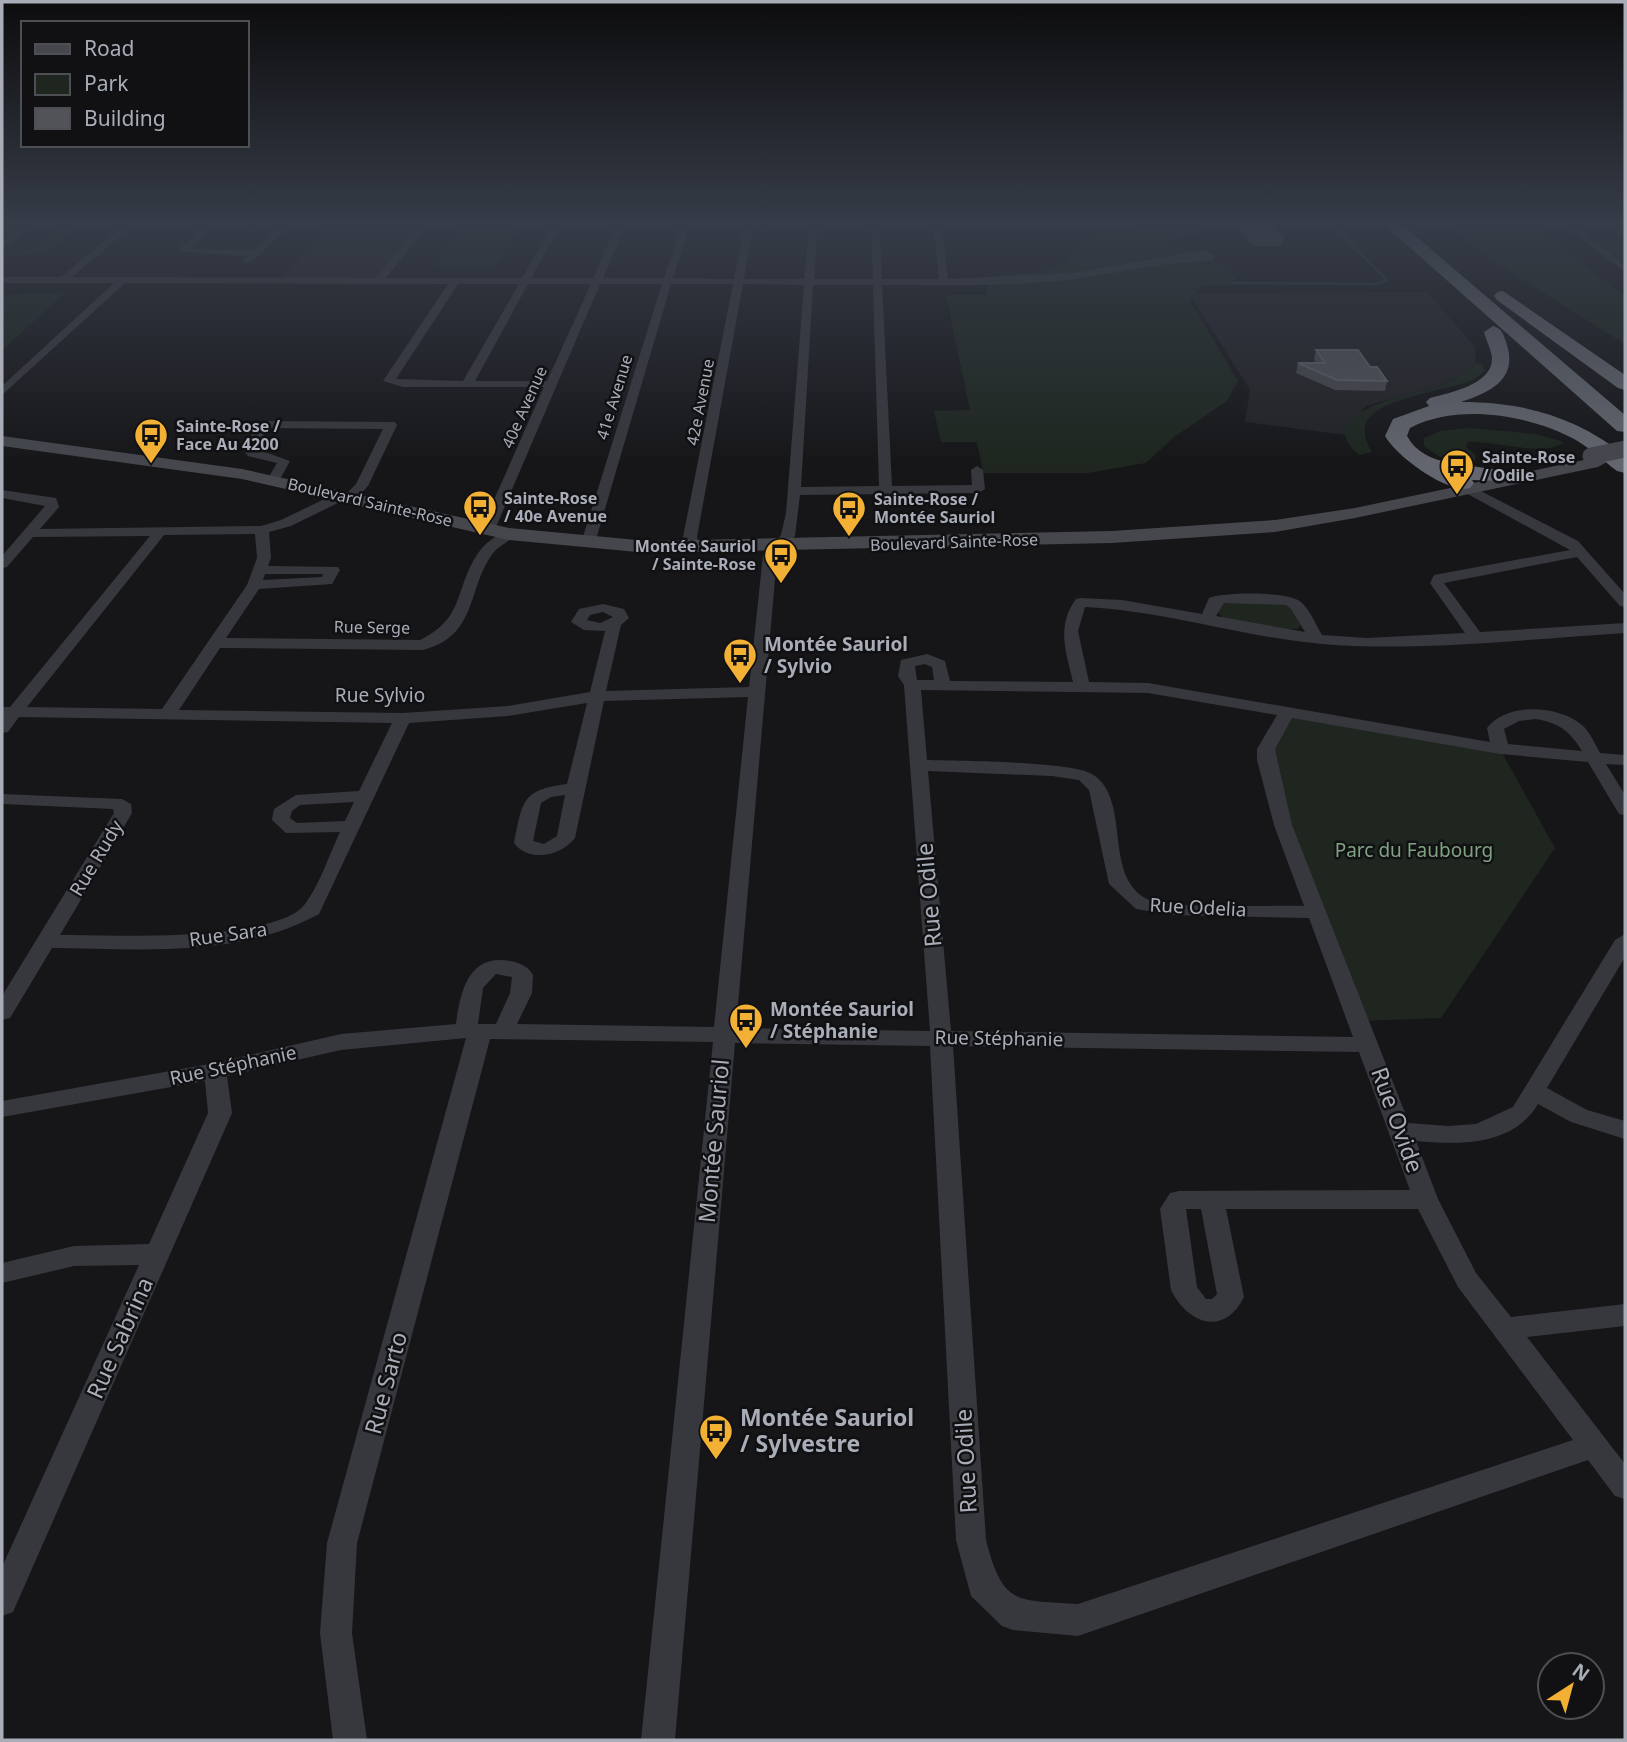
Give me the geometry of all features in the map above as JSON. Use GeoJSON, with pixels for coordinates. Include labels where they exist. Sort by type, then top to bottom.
{"type":"FeatureCollection","features":[{"type":"Feature","properties":{"kind":"highway"},"geometry":{"type":"LineString","coordinates":[[1463,302],[1625,458]]}},
{"type":"Feature","properties":{"kind":"highway"},"geometry":{"type":"LineString","coordinates":[[1482,302],[1625,426]]}},
{"type":"Feature","properties":{"kind":"highway"},"geometry":{"type":"LineString","coordinates":[[1504,302],[1625,401]]}},
{"type":"Feature","properties":{"kind":"highway"},"geometry":{"type":"LineString","coordinates":[[1513,302],[1625,384]]}},
{"type":"Feature","properties":{"kind":"highway"},"geometry":{"type":"LineString","coordinates":[[1493,332],[1503,362],[1490,380],[1463,394],[1398,413],[1380,426],[1381,439],[1392,452],[1456,482],[1494,477]]}},
{"type":"Feature","properties":{"kind":"highway"},"geometry":{"type":"LineString","coordinates":[[1456,482],[1406,451],[1399,443],[1396,433],[1401,424],[1414,416],[1454,409],[1508,412],[1563,426],[1583,435],[1625,466]]}},
{"type":"Feature","properties":{"kind":"street"},"geometry":{"type":"LineString","coordinates":[[2,392],[99,302]]}},
{"type":"Feature","properties":{"kind":"street"},"geometry":{"type":"LineString","coordinates":[[440,302],[389,378],[392,384],[552,384]]}},
{"type":"Feature","properties":{"kind":"street"},"geometry":{"type":"LineString","coordinates":[[467,384],[514,302]]}},
{"type":"Feature","properties":{"kind":"street","name":"40e Avenue"},"geometry":{"type":"LineString","coordinates":[[488,529],[587,302]]}},
{"type":"Feature","properties":{"kind":"street","name":"41e Avenue"},"geometry":{"type":"LineString","coordinates":[[588,543],[625,413],[661,302]]}},
{"type":"Feature","properties":{"kind":"street","name":"42e Avenue"},"geometry":{"type":"LineString","coordinates":[[692,547],[690,537],[734,302]]}},
{"type":"Feature","properties":{"kind":"street","name":"Montée Sauriol"},"geometry":{"type":"LineString","coordinates":[[658,1740],[769,555],[788,536],[808,302]]}},
{"type":"Feature","properties":{"kind":"street"},"geometry":{"type":"LineString","coordinates":[[878,302],[886,490]]}},
{"type":"Feature","properties":{"kind":"street"},"geometry":{"type":"LineString","coordinates":[[32,533],[262,530],[286,523],[345,497],[362,486],[391,425],[266,424],[248,448],[252,453],[284,461],[273,480]]}},
{"type":"Feature","properties":{"kind":"street","name":"Boulevard Sainte-Rose"},"geometry":{"type":"LineString","coordinates":[[2,441],[166,461],[273,480],[509,534],[588,543],[692,547],[1140,536],[1300,523],[1456,482],[1594,459],[1625,458]]}},
{"type":"Feature","properties":{"kind":"street","name":"Boulevard Sainte-Rose"},"geometry":{"type":"LineString","coordinates":[[1494,477],[1594,459],[1625,449]]}},
{"type":"Feature","properties":{"kind":"street"},"geometry":{"type":"LineString","coordinates":[[793,491],[979,489],[977,470]]}},
{"type":"Feature","properties":{"kind":"street"},"geometry":{"type":"LineString","coordinates":[[1456,482],[1551,531],[1581,552],[1625,603]]}},
{"type":"Feature","properties":{"kind":"street"},"geometry":{"type":"LineString","coordinates":[[2,494],[51,501],[52,507],[32,533],[2,564]]}},
{"type":"Feature","properties":{"kind":"street"},"geometry":{"type":"LineString","coordinates":[[168,713],[256,578],[264,558],[262,530]]}},
{"type":"Feature","properties":{"kind":"street"},"geometry":{"type":"LineString","coordinates":[[2,728],[8,712],[159,533]]}},
{"type":"Feature","properties":{"kind":"street","name":"Rue Serge"},"geometry":{"type":"LineString","coordinates":[[215,643],[423,645],[444,637],[454,627],[485,554],[509,534]]}},
{"type":"Feature","properties":{"kind":"street"},"geometry":{"type":"LineString","coordinates":[[1476,637],[1439,586],[1439,578],[1581,552]]}},
{"type":"Feature","properties":{"kind":"street"},"geometry":{"type":"LineString","coordinates":[[1208,620],[1214,601],[1222,598],[1278,599],[1297,606],[1317,639]]}},
{"type":"Feature","properties":{"kind":"street"},"geometry":{"type":"LineString","coordinates":[[1082,686],[1070,623],[1072,611],[1081,603],[1122,604],[1317,639],[1367,643],[1625,628]]}},
{"type":"Feature","properties":{"kind":"street"},"geometry":{"type":"LineString","coordinates":[[575,788],[614,624]]}},
{"type":"Feature","properties":{"kind":"street","name":"Rue Odile"},"geometry":{"type":"LineString","coordinates":[[943,685],[939,664],[927,659],[906,663],[906,676],[912,685],[941,1037],[971,1540],[982,1585],[1013,1615],[1078,1620],[1592,1446]]}},
{"type":"Feature","properties":{"kind":"street"},"geometry":{"type":"LineString","coordinates":[[912,685],[1082,686],[1160,690],[1286,714],[1500,749],[1625,760]]}},
{"type":"Feature","properties":{"kind":"street","name":"Rue Sylvio"},"geometry":{"type":"LineString","coordinates":[[8,712],[403,718],[508,710],[598,696],[696,691],[757,692]]}},
{"type":"Feature","properties":{"kind":"street","name":"Rue Ovide"},"geometry":{"type":"LineString","coordinates":[[1286,714],[1266,749],[1266,760],[1283,825],[1426,1199],[1467,1280],[1625,1486]]}},
{"type":"Feature","properties":{"kind":"street"},"geometry":{"type":"LineString","coordinates":[[1500,749],[1495,728],[1503,720],[1552,716],[1566,721],[1578,730],[1625,810]]}},
{"type":"Feature","properties":{"kind":"street","name":"Rue Sara"},"geometry":{"type":"LineString","coordinates":[[46,941],[118,943],[191,940],[281,927],[312,910],[403,718]]}},
{"type":"Feature","properties":{"kind":"street","name":"Rue Odelia"},"geometry":{"type":"LineString","coordinates":[[919,765],[1052,771],[1084,776],[1098,788],[1119,884],[1143,905],[1172,909],[1316,912]]}},
{"type":"Feature","properties":{"kind":"street"},"geometry":{"type":"LineString","coordinates":[[352,826],[293,829],[281,820],[283,809],[296,800],[366,796]]}},
{"type":"Feature","properties":{"kind":"street","name":"Rue Rudy"},"geometry":{"type":"LineString","coordinates":[[2,799],[122,804],[123,813],[2,1013]]}},
{"type":"Feature","properties":{"kind":"street"},"geometry":{"type":"LineString","coordinates":[[1400,1131],[1473,1136],[1499,1128],[1521,1114],[1625,940]]}},
{"type":"Feature","properties":{"kind":"street","name":"Rue Stéphanie"},"geometry":{"type":"LineString","coordinates":[[2,1109],[215,1071],[341,1042],[483,1031],[1369,1045]]}},
{"type":"Feature","properties":{"kind":"street","name":"Rue Sarto"},"geometry":{"type":"LineString","coordinates":[[350,1740],[336,1633],[342,1543],[483,1031]]}},
{"type":"Feature","properties":{"kind":"street","name":"Rue Sabrina"},"geometry":{"type":"LineString","coordinates":[[2,1601],[220,1113],[215,1071]]}},
{"type":"Feature","properties":{"kind":"street"},"geometry":{"type":"LineString","coordinates":[[1535,1092],[1579,1116],[1625,1129]]}},
{"type":"Feature","properties":{"kind":"street"},"geometry":{"type":"LineString","coordinates":[[1212,1200],[1426,1199]]}},
{"type":"Feature","properties":{"kind":"street"},"geometry":{"type":"LineString","coordinates":[[2,1273],[74,1256],[158,1254]]}},
{"type":"Feature","properties":{"kind":"street"},"geometry":{"type":"LineString","coordinates":[[1503,1329],[1625,1315]]}},
{"type":"Feature","properties":{"kind":"shaded area"},"geometry":{"type":"Polygon","coordinates":[[[1195,302],[1436,302],[1476,348],[1475,363],[1461,376],[1441,385],[1366,406],[1349,425],[1347,435],[1245,422],[1250,390],[1195,302]]]}},
{"type":"Feature","properties":{"kind":"green space"},"geometry":{"type":"Polygon","coordinates":[[[2,302],[55,302],[2,350],[2,302]]]}},
{"type":"Feature","properties":{"kind":"green space"},"geometry":{"type":"Polygon","coordinates":[[[948,302],[1191,302],[1238,381],[1227,401],[1174,437],[1146,463],[1088,473],[983,473],[977,442],[941,442],[934,411],[970,410],[948,302]]]}},
{"type":"Feature","properties":{"kind":"green space"},"geometry":{"type":"Polygon","coordinates":[[[1559,302],[1625,302],[1625,344],[1559,302]]]}},
{"type":"Feature","properties":{"kind":"green space"},"geometry":{"type":"Polygon","coordinates":[[[1475,363],[1482,364],[1485,371],[1473,380],[1403,399],[1378,410],[1365,426],[1366,439],[1372,452],[1359,455],[1347,439],[1347,426],[1357,415],[1373,406],[1449,382],[1475,363]]]}},
{"type":"Feature","properties":{"kind":"green space"},"geometry":{"type":"Polygon","coordinates":[[[1468,428],[1536,434],[1564,442],[1556,447],[1532,449],[1468,442],[1466,447],[1476,455],[1475,461],[1467,463],[1442,458],[1424,446],[1424,438],[1440,431],[1468,428]]]}},
{"type":"Feature","properties":{"kind":"green space"},"geometry":{"type":"Polygon","coordinates":[[[1230,601],[1288,604],[1302,624],[1297,629],[1287,629],[1223,618],[1219,614],[1219,606],[1230,601]]]}},
{"type":"Feature","properties":{"kind":"green space","name":"Parc du Faubourg"},"geometry":{"type":"Polygon","coordinates":[[[1286,714],[1500,749],[1555,848],[1441,1018],[1359,1021],[1266,760],[1286,714]]]}},
{"type":"Feature","properties":{"kind":"building"},"geometry":{"type":"Polygon","coordinates":[[[1316,350],[1358,350],[1370,367],[1377,367],[1387,381],[1337,380],[1298,363],[1325,363],[1316,350]]]}},
{"type":"Feature","properties":{"kind":"place","name":"Sainte-Rose / Face Au 4200"},"geometry":{"type":"Point","coordinates":[151,465]}},
{"type":"Feature","properties":{"kind":"place","name":"Sainte-Rose / Odile"},"geometry":{"type":"Point","coordinates":[1457,496]}},
{"type":"Feature","properties":{"kind":"place","name":"Sainte-Rose / 40e Avenue"},"geometry":{"type":"Point","coordinates":[480,537]}},
{"type":"Feature","properties":{"kind":"place","name":"Sainte-Rose / Montée Sauriol"},"geometry":{"type":"Point","coordinates":[849,538]}},
{"type":"Feature","properties":{"kind":"place","name":"Montée Sauriol / Sainte-Rose"},"geometry":{"type":"Point","coordinates":[781,585]}},
{"type":"Feature","properties":{"kind":"place","name":"Montée Sauriol / Sylvio"},"geometry":{"type":"Point","coordinates":[740,685]}},
{"type":"Feature","properties":{"kind":"place","name":"Montée Sauriol / Stéphanie"},"geometry":{"type":"Point","coordinates":[746,1050]}},
{"type":"Feature","properties":{"kind":"place","name":"Montée Sauriol / Sylvestre"},"geometry":{"type":"Point","coordinates":[716,1461]}}]}
